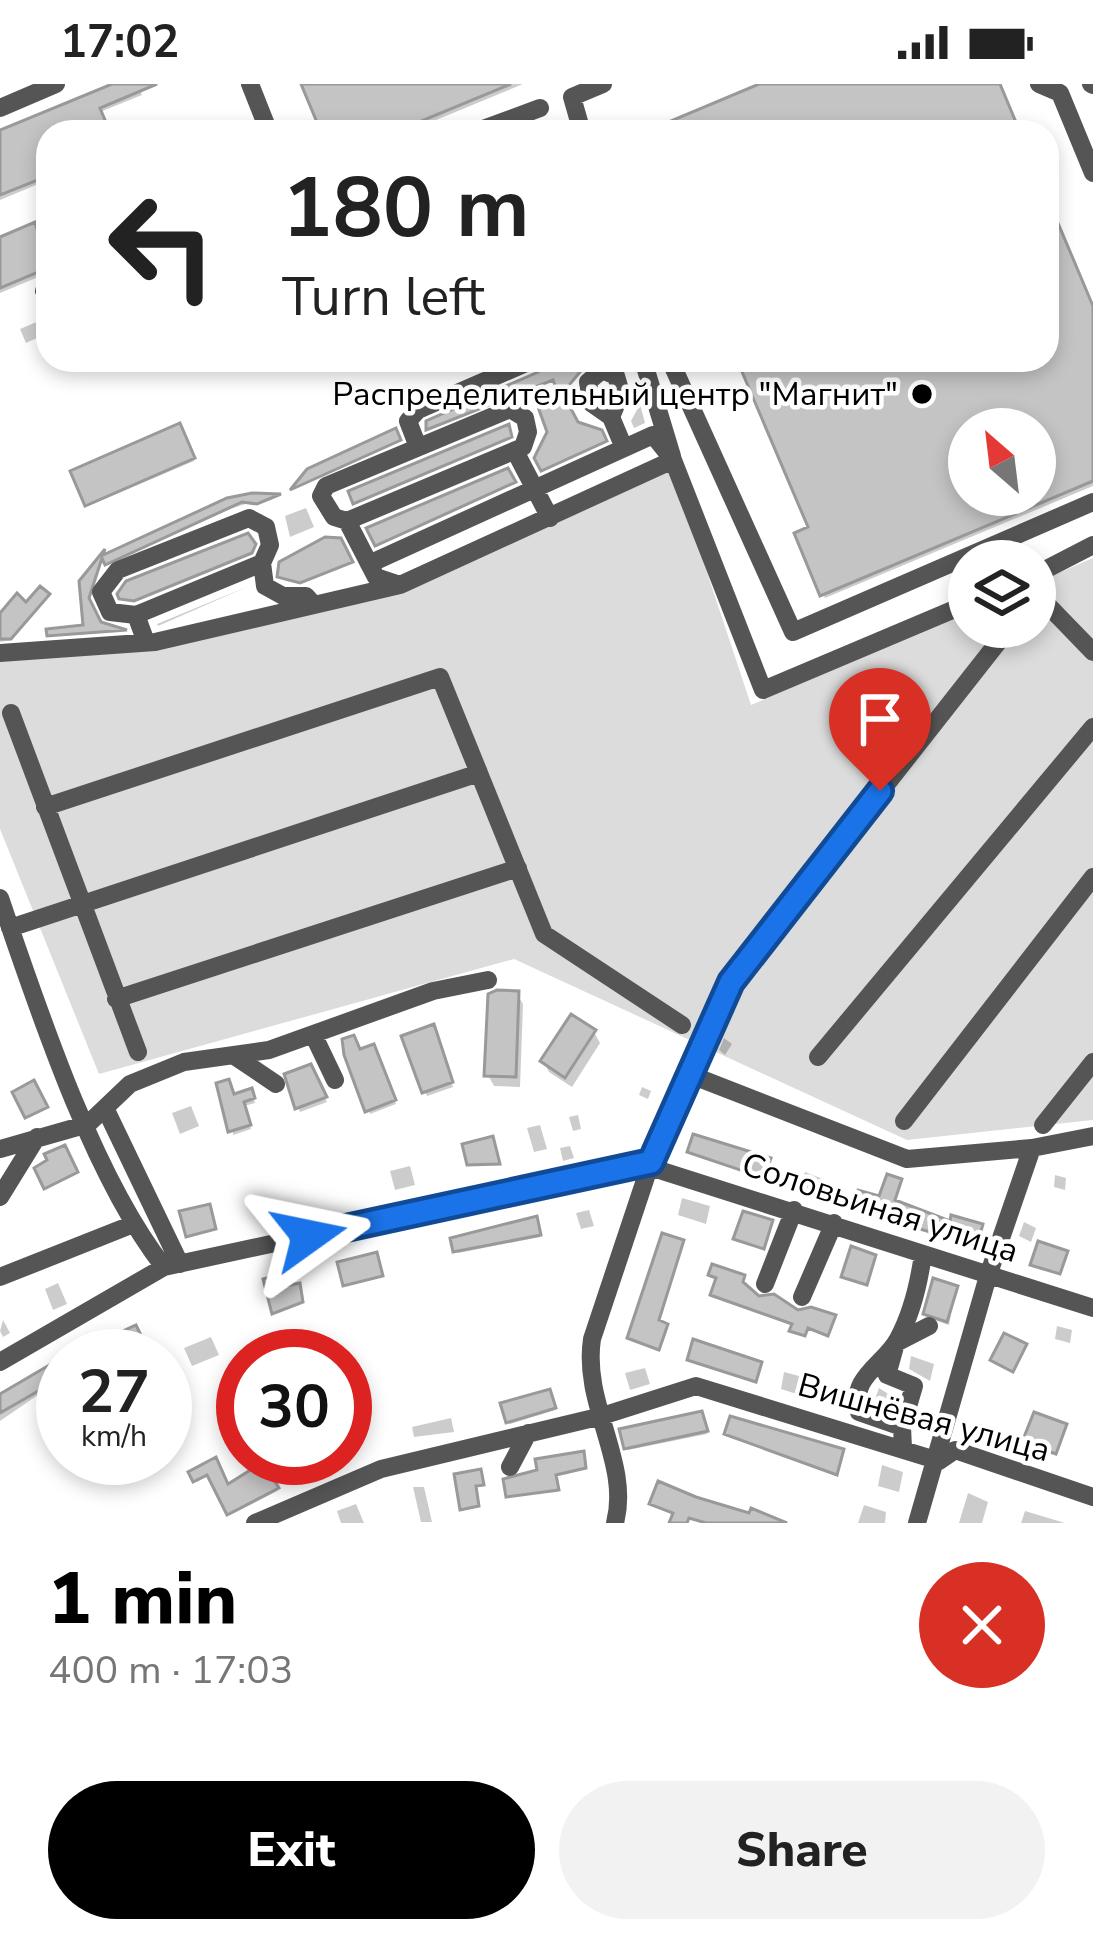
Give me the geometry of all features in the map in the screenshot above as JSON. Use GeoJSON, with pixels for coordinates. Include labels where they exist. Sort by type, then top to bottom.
{"type":"FeatureCollection","features":[{"type":"Feature","properties":{"kind":"street"},"geometry":{"type":"LineString","coordinates":[[0,107],[56,84]]}},
{"type":"Feature","properties":{"kind":"street"},"geometry":{"type":"LineString","coordinates":[[250,84],[264,120]]}},
{"type":"Feature","properties":{"kind":"street"},"geometry":{"type":"LineString","coordinates":[[579,120],[572,97],[603,84]]}},
{"type":"Feature","properties":{"kind":"street"},"geometry":{"type":"LineString","coordinates":[[1040,84],[1060,93],[1093,173]]}},
{"type":"Feature","properties":{"kind":"street"},"geometry":{"type":"LineString","coordinates":[[508,120],[540,108]]}},
{"type":"Feature","properties":{"kind":"street"},"geometry":{"type":"LineString","coordinates":[[418,447],[408,421],[418,410],[505,372]]}},
{"type":"Feature","properties":{"kind":"street"},"geometry":{"type":"LineString","coordinates":[[647,372],[674,460],[763,690],[948,612]]}},
{"type":"Feature","properties":{"kind":"street"},"geometry":{"type":"LineString","coordinates":[[675,372],[793,632],[1093,502]]}},
{"type":"Feature","properties":{"kind":"street"},"geometry":{"type":"LineString","coordinates":[[347,521],[523,447],[528,432],[525,418],[510,410],[326,485],[321,496],[326,508],[347,521],[376,577],[400,585]]}},
{"type":"Feature","properties":{"kind":"street"},"geometry":{"type":"LineString","coordinates":[[611,417],[624,448]]}},
{"type":"Feature","properties":{"kind":"street"},"geometry":{"type":"LineString","coordinates":[[369,564],[653,435],[674,460]]}},
{"type":"Feature","properties":{"kind":"street"},"geometry":{"type":"LineString","coordinates":[[514,451],[550,518]]}},
{"type":"Feature","properties":{"kind":"street"},"geometry":{"type":"LineString","coordinates":[[0,653],[146,642],[400,585],[674,460]]}},
{"type":"Feature","properties":{"kind":"street"},"geometry":{"type":"LineString","coordinates":[[262,563],[136,615],[110,613],[101,592],[118,570],[249,518],[266,527],[270,545],[262,563],[265,586],[283,596],[306,596],[314,605]]}},
{"type":"Feature","properties":{"kind":"street"},"geometry":{"type":"LineString","coordinates":[[1056,564],[1093,545]]}},
{"type":"Feature","properties":{"kind":"street"},"geometry":{"type":"LineString","coordinates":[[136,615],[146,642]]}},
{"type":"Feature","properties":{"kind":"street"},"geometry":{"type":"LineString","coordinates":[[1056,615],[1093,652]]}},
{"type":"Feature","properties":{"kind":"street"},"geometry":{"type":"LineString","coordinates":[[640,1523],[616,1519],[602,1416],[593,1405],[592,1339],[651,1162],[731,982],[993,648]]}},
{"type":"Feature","properties":{"kind":"street"},"geometry":{"type":"LineString","coordinates":[[45,807],[440,677],[544,934],[682,1025]]}},
{"type":"Feature","properties":{"kind":"street"},"geometry":{"type":"LineString","coordinates":[[11,713],[137,1052]]}},
{"type":"Feature","properties":{"kind":"street"},"geometry":{"type":"LineString","coordinates":[[818,1058],[1093,727]]}},
{"type":"Feature","properties":{"kind":"street"},"geometry":{"type":"LineString","coordinates":[[10,928],[479,773]]}},
{"type":"Feature","properties":{"kind":"street"},"geometry":{"type":"LineString","coordinates":[[116,999],[518,868]]}},
{"type":"Feature","properties":{"kind":"street"},"geometry":{"type":"LineString","coordinates":[[904,1121],[1093,877]]}},
{"type":"Feature","properties":{"kind":"street"},"geometry":{"type":"LineString","coordinates":[[0,898],[131,1225],[172,1266]]}},
{"type":"Feature","properties":{"kind":"street"},"geometry":{"type":"LineString","coordinates":[[0,1149],[88,1124],[130,1084],[184,1062],[236,1057],[433,991],[488,980]]}},
{"type":"Feature","properties":{"kind":"street"},"geometry":{"type":"LineString","coordinates":[[313,1034],[335,1080]]}},
{"type":"Feature","properties":{"kind":"street"},"geometry":{"type":"LineString","coordinates":[[236,1057],[276,1084]]}},
{"type":"Feature","properties":{"kind":"street"},"geometry":{"type":"LineString","coordinates":[[1043,1126],[1093,1062]]}},
{"type":"Feature","properties":{"kind":"street"},"geometry":{"type":"LineString","coordinates":[[691,1075],[907,1159],[1032,1148],[1093,1136]]}},
{"type":"Feature","properties":{"kind":"street"},"geometry":{"type":"LineString","coordinates":[[106,1110],[172,1266]]}},
{"type":"Feature","properties":{"kind":"street"},"geometry":{"type":"LineString","coordinates":[[0,1197],[37,1137]]}},
{"type":"Feature","properties":{"kind":"street"},"geometry":{"type":"LineString","coordinates":[[917,1523],[940,1460],[988,1276],[1032,1148]]}},
{"type":"Feature","properties":{"kind":"street"},"geometry":{"type":"LineString","coordinates":[[0,1362],[172,1266],[651,1162]]}},
{"type":"Feature","properties":{"kind":"street","name":"Соловьиная улица"},"geometry":{"type":"LineString","coordinates":[[651,1162],[656,1169],[1093,1308]]}},
{"type":"Feature","properties":{"kind":"street"},"geometry":{"type":"LineString","coordinates":[[765,1284],[794,1210]]}},
{"type":"Feature","properties":{"kind":"street"},"geometry":{"type":"LineString","coordinates":[[802,1297],[834,1223]]}},
{"type":"Feature","properties":{"kind":"street"},"geometry":{"type":"LineString","coordinates":[[0,1277],[131,1225]]}},
{"type":"Feature","properties":{"kind":"street"},"geometry":{"type":"LineString","coordinates":[[903,1448],[902,1427],[914,1386],[886,1375],[919,1285],[923,1254]]}},
{"type":"Feature","properties":{"kind":"street"},"geometry":{"type":"LineString","coordinates":[[902,1427],[859,1412],[856,1402],[866,1371],[896,1343],[929,1326]]}},
{"type":"Feature","properties":{"kind":"street","name":"Вишнёвая улица"},"geometry":{"type":"LineString","coordinates":[[255,1523],[381,1468],[602,1416],[696,1386],[940,1460],[956,1450],[1093,1497]]}},
{"type":"Feature","properties":{"kind":"street"},"geometry":{"type":"LineString","coordinates":[[510,1467],[528,1432]]}},
{"type":"Feature","properties":{"kind":"shaded area"},"geometry":{"type":"Polygon","coordinates":[[[672,467],[751,705],[948,620],[948,648],[1056,648],[1056,574],[1093,558],[1093,1120],[907,1140],[514,959],[99,1074],[0,829],[0,661],[401,592],[672,467]]]}},
{"type":"Feature","properties":{"kind":"building"},"geometry":{"type":"Polygon","coordinates":[[[112,84],[157,84],[100,108],[105,120],[36,120],[36,181],[0,195],[0,130],[112,84]]]}},
{"type":"Feature","properties":{"kind":"building"},"geometry":{"type":"Polygon","coordinates":[[[301,84],[511,84],[424,120],[316,120],[301,84]]]}},
{"type":"Feature","properties":{"kind":"building"},"geometry":{"type":"Polygon","coordinates":[[[759,84],[1000,84],[1015,120],[673,120],[759,84]]]}},
{"type":"Feature","properties":{"kind":"building"},"geometry":{"type":"Polygon","coordinates":[[[35,222],[36,273],[0,288],[0,237],[35,222]]]}},
{"type":"Feature","properties":{"kind":"building","name":"Распределительный центр \"Магнит\""},"geometry":{"type":"Polygon","coordinates":[[[1059,225],[1093,306],[1093,481],[1056,497],[1056,408],[948,408],[948,516],[1010,516],[820,596],[794,533],[808,527],[742,372],[1059,372],[1059,225]]]}},
{"type":"Feature","properties":{"kind":"building"},"geometry":{"type":"Polygon","coordinates":[[[538,372],[580,372],[570,384],[569,405],[578,422],[602,430],[607,441],[541,471],[534,458],[547,432],[538,407],[560,398],[553,380],[426,430],[426,421],[538,372]]]}},
{"type":"Feature","properties":{"kind":"building"},"geometry":{"type":"Polygon","coordinates":[[[180,423],[195,458],[85,506],[70,471],[180,423]]]}},
{"type":"Feature","properties":{"kind":"building"},"geometry":{"type":"Polygon","coordinates":[[[509,424],[512,437],[353,504],[348,491],[509,424]]]}},
{"type":"Feature","properties":{"kind":"building"},"geometry":{"type":"Polygon","coordinates":[[[396,428],[401,440],[290,490],[307,469],[396,428]]]}},
{"type":"Feature","properties":{"kind":"building"},"geometry":{"type":"Polygon","coordinates":[[[508,468],[516,482],[375,546],[366,528],[508,468]]]}},
{"type":"Feature","properties":{"kind":"building"},"geometry":{"type":"Polygon","coordinates":[[[281,494],[257,504],[242,502],[105,565],[102,558],[89,598],[101,622],[127,630],[47,636],[46,629],[83,625],[79,581],[105,549],[103,555],[227,498],[281,494]]]}},
{"type":"Feature","properties":{"kind":"building"},"geometry":{"type":"Polygon","coordinates":[[[248,533],[256,544],[252,553],[134,601],[119,599],[117,594],[126,581],[248,533]]]}},
{"type":"Feature","properties":{"kind":"building"},"geometry":{"type":"Polygon","coordinates":[[[325,537],[341,538],[353,562],[300,583],[277,577],[279,562],[325,537]]]}},
{"type":"Feature","properties":{"kind":"building"},"geometry":{"type":"Polygon","coordinates":[[[40,586],[50,594],[11,639],[0,639],[0,613],[17,593],[26,602],[40,586]]]}},
{"type":"Feature","properties":{"kind":"building"},"geometry":{"type":"Polygon","coordinates":[[[519,991],[516,1077],[484,1076],[488,994],[519,991]]]}},
{"type":"Feature","properties":{"kind":"building"},"geometry":{"type":"Polygon","coordinates":[[[571,1014],[596,1030],[565,1078],[540,1061],[571,1014]]]}},
{"type":"Feature","properties":{"kind":"building"},"geometry":{"type":"Polygon","coordinates":[[[434,1024],[453,1082],[422,1093],[401,1036],[434,1024]]]}},
{"type":"Feature","properties":{"kind":"building"},"geometry":{"type":"Polygon","coordinates":[[[354,1035],[360,1049],[374,1044],[396,1100],[365,1112],[344,1055],[342,1039],[354,1035]]]}},
{"type":"Feature","properties":{"kind":"building"},"geometry":{"type":"Polygon","coordinates":[[[311,1064],[327,1097],[295,1109],[284,1074],[311,1064]]]}},
{"type":"Feature","properties":{"kind":"building"},"geometry":{"type":"Polygon","coordinates":[[[229,1079],[234,1094],[252,1088],[255,1098],[244,1102],[251,1125],[228,1132],[216,1083],[229,1079]]]}},
{"type":"Feature","properties":{"kind":"building"},"geometry":{"type":"Polygon","coordinates":[[[34,1080],[48,1107],[25,1118],[12,1092],[34,1080]]]}},
{"type":"Feature","properties":{"kind":"building"},"geometry":{"type":"Polygon","coordinates":[[[693,1134],[771,1158],[764,1178],[687,1152],[693,1134]]]}},
{"type":"Feature","properties":{"kind":"building"},"geometry":{"type":"Polygon","coordinates":[[[493,1136],[500,1164],[467,1165],[462,1144],[493,1136]]]}},
{"type":"Feature","properties":{"kind":"building"},"geometry":{"type":"Polygon","coordinates":[[[65,1145],[78,1172],[44,1189],[34,1168],[47,1160],[44,1154],[65,1145]]]}},
{"type":"Feature","properties":{"kind":"building"},"geometry":{"type":"Polygon","coordinates":[[[887,1174],[902,1179],[895,1200],[950,1221],[951,1215],[983,1224],[977,1246],[852,1209],[858,1190],[879,1196],[887,1174]]]}},
{"type":"Feature","properties":{"kind":"building"},"geometry":{"type":"Polygon","coordinates":[[[210,1204],[216,1229],[186,1237],[179,1211],[210,1204]]]}},
{"type":"Feature","properties":{"kind":"building"},"geometry":{"type":"Polygon","coordinates":[[[743,1211],[773,1220],[764,1249],[733,1239],[743,1211]]]}},
{"type":"Feature","properties":{"kind":"building"},"geometry":{"type":"Polygon","coordinates":[[[537,1216],[541,1235],[453,1252],[450,1238],[537,1216]]]}},
{"type":"Feature","properties":{"kind":"building"},"geometry":{"type":"Polygon","coordinates":[[[662,1233],[684,1240],[659,1320],[668,1324],[659,1350],[627,1338],[662,1233]]]}},
{"type":"Feature","properties":{"kind":"building"},"geometry":{"type":"Polygon","coordinates":[[[1038,1241],[1068,1251],[1060,1274],[1030,1265],[1038,1241]]]}},
{"type":"Feature","properties":{"kind":"building"},"geometry":{"type":"Polygon","coordinates":[[[851,1246],[876,1255],[867,1285],[841,1277],[851,1246]]]}},
{"type":"Feature","properties":{"kind":"building"},"geometry":{"type":"Polygon","coordinates":[[[377,1252],[383,1276],[343,1286],[337,1262],[377,1252]]]}},
{"type":"Feature","properties":{"kind":"building"},"geometry":{"type":"Polygon","coordinates":[[[712,1264],[745,1275],[743,1282],[759,1296],[774,1294],[798,1310],[811,1307],[836,1315],[828,1336],[808,1328],[805,1336],[789,1331],[792,1324],[710,1295],[716,1278],[708,1275],[712,1264]]]}},
{"type":"Feature","properties":{"kind":"building"},"geometry":{"type":"Polygon","coordinates":[[[277,1275],[280,1287],[300,1283],[303,1302],[272,1314],[263,1279],[277,1275]]]}},
{"type":"Feature","properties":{"kind":"building"},"geometry":{"type":"Polygon","coordinates":[[[933,1278],[958,1286],[947,1322],[923,1314],[933,1278]]]}},
{"type":"Feature","properties":{"kind":"building"},"geometry":{"type":"Polygon","coordinates":[[[1004,1333],[1027,1344],[1013,1372],[990,1360],[1004,1333]]]}},
{"type":"Feature","properties":{"kind":"building"},"geometry":{"type":"Polygon","coordinates":[[[693,1339],[762,1362],[756,1382],[687,1360],[693,1339]]]}},
{"type":"Feature","properties":{"kind":"building"},"geometry":{"type":"Polygon","coordinates":[[[36,1373],[36,1392],[0,1413],[0,1394],[36,1373]]]}},
{"type":"Feature","properties":{"kind":"building"},"geometry":{"type":"Polygon","coordinates":[[[550,1389],[556,1408],[506,1423],[500,1403],[550,1389]]]}},
{"type":"Feature","properties":{"kind":"building"},"geometry":{"type":"Polygon","coordinates":[[[702,1411],[708,1431],[624,1449],[619,1429],[702,1411]]]}},
{"type":"Feature","properties":{"kind":"building"},"geometry":{"type":"Polygon","coordinates":[[[1034,1412],[1067,1424],[1056,1454],[1022,1442],[1034,1412]]]}},
{"type":"Feature","properties":{"kind":"building"},"geometry":{"type":"Polygon","coordinates":[[[730,1416],[844,1449],[837,1475],[724,1434],[730,1416]]]}},
{"type":"Feature","properties":{"kind":"building"},"geometry":{"type":"Polygon","coordinates":[[[584,1451],[586,1468],[556,1475],[559,1490],[506,1497],[503,1479],[537,1470],[535,1459],[584,1451]]]}},
{"type":"Feature","properties":{"kind":"building"},"geometry":{"type":"Polygon","coordinates":[[[216,1457],[216,1485],[279,1488],[227,1515],[207,1475],[193,1482],[192,1470],[216,1457]]]}},
{"type":"Feature","properties":{"kind":"building"},"geometry":{"type":"Polygon","coordinates":[[[481,1469],[484,1485],[476,1486],[479,1506],[460,1510],[454,1474],[481,1469]]]}},
{"type":"Feature","properties":{"kind":"building"},"geometry":{"type":"Polygon","coordinates":[[[658,1481],[787,1523],[706,1523],[689,1518],[687,1523],[669,1523],[673,1513],[649,1504],[658,1481]]]}},
{"type":"Feature","properties":{"kind":"place","name":"Распределительный центр \"Магнит\""},"geometry":{"type":"Point","coordinates":[922,394]}},
{"type":"Feature","properties":{"kind":"route"},"geometry":{"type":"LineString","coordinates":[[309,1236],[651,1162],[731,982],[880,791]]}}]}
